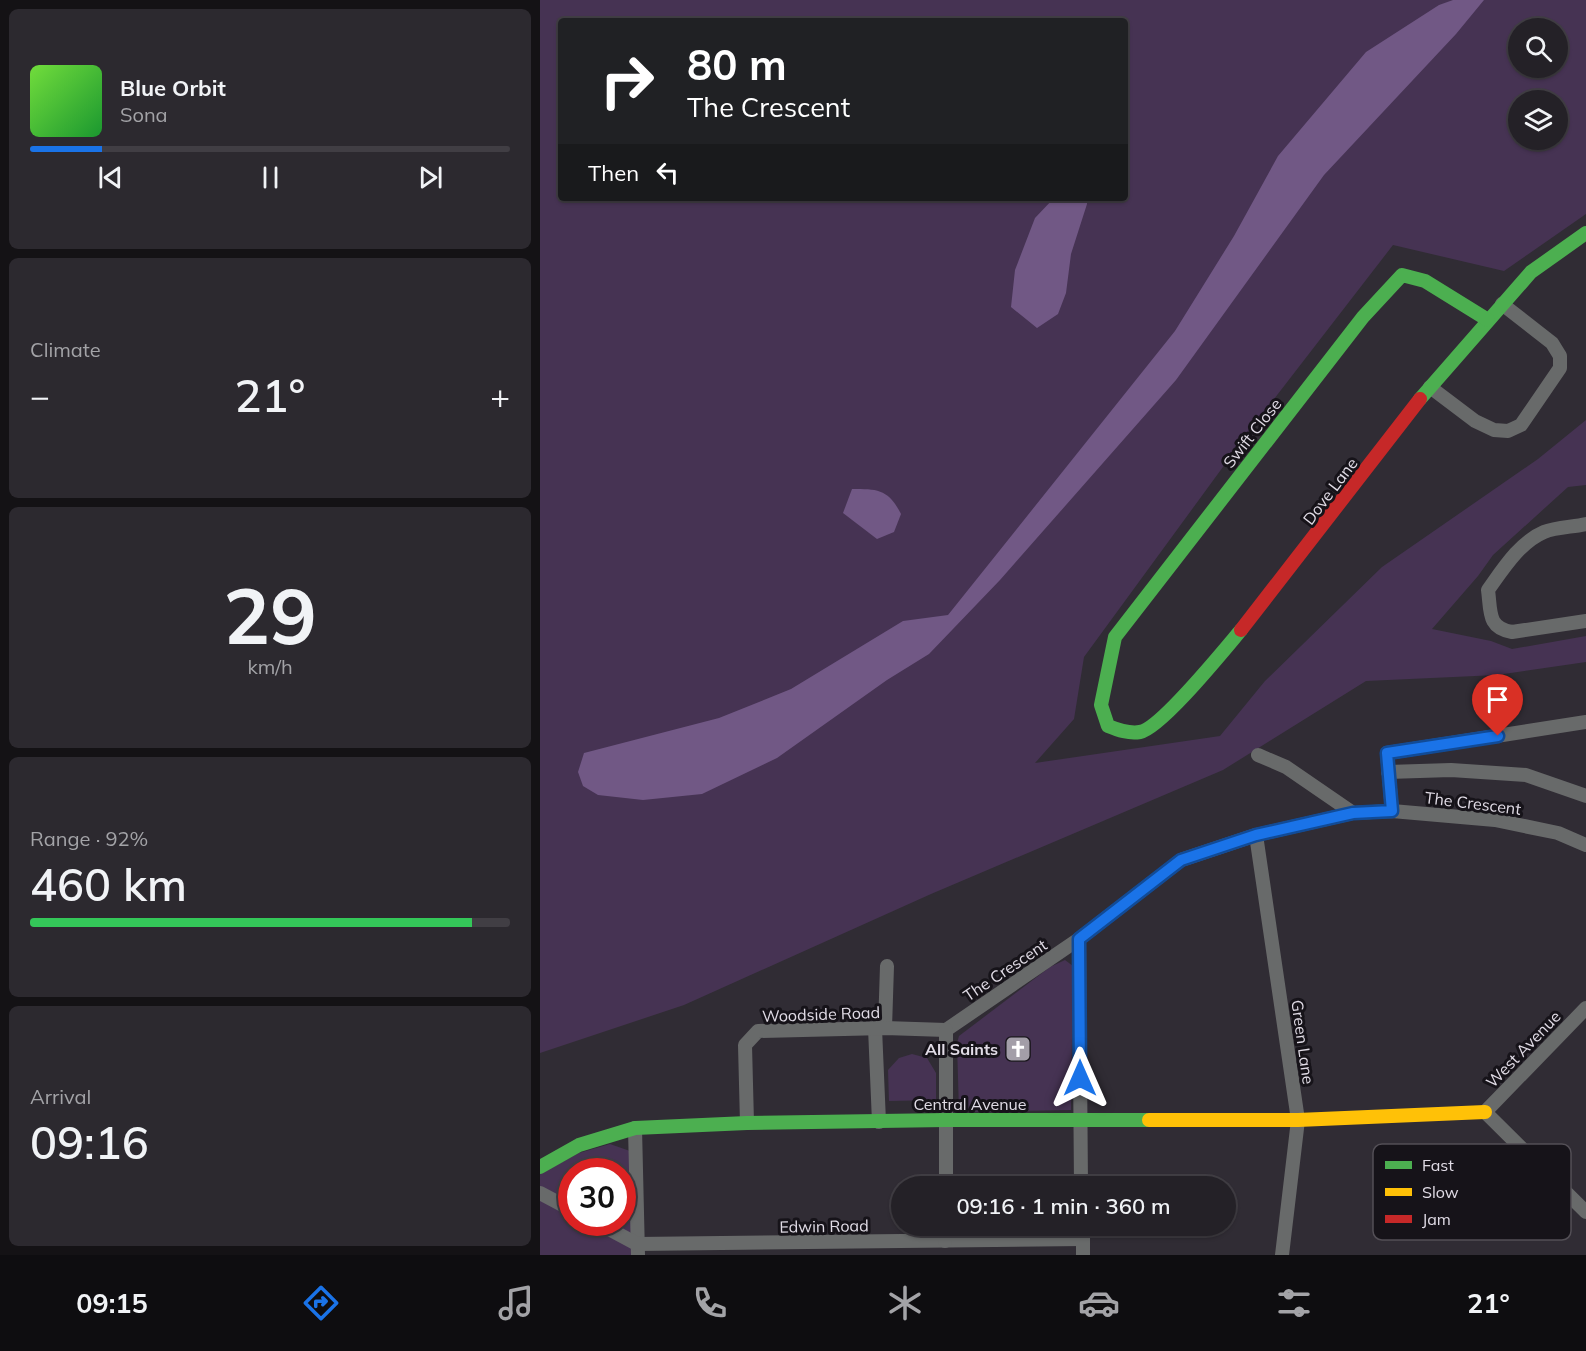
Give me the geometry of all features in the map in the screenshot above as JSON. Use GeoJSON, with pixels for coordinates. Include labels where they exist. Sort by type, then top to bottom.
{"type":"FeatureCollection","features":[{"type":"Feature","properties":{"kind":"street","name":"Dove Lane"},"geometry":{"type":"LineString","coordinates":[[1101,705],[1108,726],[1121,731],[1141,732],[1165,716],[1255,615],[1430,387],[1488,320],[1531,272],[1586,233]]}},
{"type":"Feature","properties":{"kind":"street","name":"Swift Close"},"geometry":{"type":"LineString","coordinates":[[1101,705],[1115,637],[1363,317],[1402,275],[1425,281],[1488,320]]}},
{"type":"Feature","properties":{"kind":"street"},"geometry":{"type":"LineString","coordinates":[[1430,387],[1475,421],[1494,430],[1508,431],[1521,425],[1560,368],[1560,356],[1552,343],[1502,304]]}},
{"type":"Feature","properties":{"kind":"street"},"geometry":{"type":"LineString","coordinates":[[1586,524],[1545,531],[1531,540],[1505,565],[1488,590],[1492,621],[1502,631],[1512,633],[1586,621]]}},
{"type":"Feature","properties":{"kind":"street"},"geometry":{"type":"LineString","coordinates":[[1392,811],[1387,753],[1586,722]]}},
{"type":"Feature","properties":{"kind":"street"},"geometry":{"type":"LineString","coordinates":[[1258,754],[1286,767],[1353,813]]}},
{"type":"Feature","properties":{"kind":"street"},"geometry":{"type":"LineString","coordinates":[[1388,772],[1451,770],[1526,776],[1586,796]]}},
{"type":"Feature","properties":{"kind":"street","name":"The Crescent"},"geometry":{"type":"LineString","coordinates":[[946,1030],[1079,939],[1181,860],[1256,835],[1353,813],[1392,811],[1495,820],[1558,833],[1586,845]]}},
{"type":"Feature","properties":{"kind":"street","name":"Green Lane"},"geometry":{"type":"LineString","coordinates":[[1256,835],[1298,1120],[1282,1255]]}},
{"type":"Feature","properties":{"kind":"street"},"geometry":{"type":"LineString","coordinates":[[1079,939],[1082,1176]]}},
{"type":"Feature","properties":{"kind":"street"},"geometry":{"type":"LineString","coordinates":[[879,1122],[880,1028],[887,966]]}},
{"type":"Feature","properties":{"kind":"street","name":"West Avenue"},"geometry":{"type":"LineString","coordinates":[[1485,1112],[1586,1008]]}},
{"type":"Feature","properties":{"kind":"street","name":"Woodside Road"},"geometry":{"type":"LineString","coordinates":[[747,1123],[745,1045],[758,1031],[880,1028],[946,1030]]}},
{"type":"Feature","properties":{"kind":"street"},"geometry":{"type":"LineString","coordinates":[[946,1030],[946,1176]]}},
{"type":"Feature","properties":{"kind":"street"},"geometry":{"type":"LineString","coordinates":[[1485,1112],[1517,1144]]}},
{"type":"Feature","properties":{"kind":"street","name":"Central Avenue"},"geometry":{"type":"LineString","coordinates":[[540,1167],[579,1145],[636,1128],[747,1123],[946,1120],[1298,1120],[1485,1112]]}},
{"type":"Feature","properties":{"kind":"street"},"geometry":{"type":"LineString","coordinates":[[636,1128],[638,1250]]}},
{"type":"Feature","properties":{"kind":"street"},"geometry":{"type":"LineString","coordinates":[[540,1193],[558,1203]]}},
{"type":"Feature","properties":{"kind":"street"},"geometry":{"type":"LineString","coordinates":[[1571,1197],[1586,1212]]}},
{"type":"Feature","properties":{"kind":"street"},"geometry":{"type":"LineString","coordinates":[[617,1236],[638,1250]]}},
{"type":"Feature","properties":{"kind":"street"},"geometry":{"type":"LineString","coordinates":[[945,1236],[945,1241]]}},
{"type":"Feature","properties":{"kind":"street","name":"Edwin Road"},"geometry":{"type":"LineString","coordinates":[[638,1250],[917,1248],[945,1241],[1022,1236]]}},
{"type":"Feature","properties":{"kind":"street"},"geometry":{"type":"LineString","coordinates":[[1083,1236],[1083,1255]]}},
{"type":"Feature","properties":{"kind":"shaded area"},"geometry":{"type":"Polygon","coordinates":[[[540,0],[1586,0],[1586,214],[1504,271],[1393,245],[1250,430],[1084,657],[1074,719],[1035,763],[1220,736],[1265,681],[1382,567],[1538,459],[1586,420],[1586,485],[1568,487],[1493,555],[1432,629],[1491,641],[1512,649],[1586,636],[1586,662],[1497,675],[1366,681],[1223,770],[931,894],[684,1005],[540,1053],[540,0]]]}},
{"type":"Feature","properties":{"kind":"shaded area"},"geometry":{"type":"Polygon","coordinates":[[[1453,0],[1484,0],[1456,34],[1324,175],[1176,380],[1000,580],[929,654],[887,680],[777,758],[702,794],[643,800],[598,795],[583,786],[578,772],[584,753],[719,718],[791,689],[903,621],[948,615],[1175,331],[1234,236],[1278,156],[1366,52],[1439,5],[1453,0]]]}},
{"type":"Feature","properties":{"kind":"shaded area"},"geometry":{"type":"Polygon","coordinates":[[[1051,201],[1087,201],[1071,254],[1066,293],[1058,314],[1037,328],[1011,307],[1015,270],[1035,218],[1051,201]]]}},
{"type":"Feature","properties":{"kind":"shaded area"},"geometry":{"type":"Polygon","coordinates":[[[852,489],[876,490],[892,500],[901,514],[894,532],[877,539],[843,513],[852,489]]]}},
{"type":"Feature","properties":{"kind":"shaded area"},"geometry":{"type":"Polygon","coordinates":[[[1065,960],[1073,966],[1071,1110],[959,1112],[957,1043],[959,1036],[1050,967],[1065,960]]]}},
{"type":"Feature","properties":{"kind":"shaded area"},"geometry":{"type":"Polygon","coordinates":[[[912,1054],[927,1058],[936,1073],[936,1100],[889,1101],[888,1070],[899,1058],[912,1054]]]}},
{"type":"Feature","properties":{"kind":"shaded area"},"geometry":{"type":"Polygon","coordinates":[[[610,1144],[630,1151],[630,1158],[570,1158],[610,1144]]]}},
{"type":"Feature","properties":{"kind":"shaded area"},"geometry":{"type":"Polygon","coordinates":[[[558,1164],[558,1236],[632,1236],[633,1255],[540,1255],[540,1174],[558,1164]]]}},
{"type":"Feature","properties":{"kind":"traffic: fast"},"geometry":{"type":"LineString","coordinates":[[1420,399],[1531,272],[1586,233]]}},
{"type":"Feature","properties":{"kind":"traffic: fast"},"geometry":{"type":"LineString","coordinates":[[1241,630],[1177,703],[1150,727],[1140,732],[1132,732],[1108,726],[1101,705],[1115,637],[1363,317],[1402,275],[1425,281],[1488,320]]}},
{"type":"Feature","properties":{"kind":"traffic: fast"},"geometry":{"type":"LineString","coordinates":[[540,1167],[579,1145],[635,1128],[747,1123],[1149,1120]]}},
{"type":"Feature","properties":{"kind":"traffic: slow"},"geometry":{"type":"LineString","coordinates":[[1149,1120],[1298,1120],[1485,1112]]}},
{"type":"Feature","properties":{"kind":"traffic: jam"},"geometry":{"type":"LineString","coordinates":[[1241,630],[1420,399]]}},
{"type":"Feature","properties":{"kind":"place","name":"All Saints"},"geometry":{"type":"Point","coordinates":[1018,1049]}},
{"type":"Feature","properties":{"kind":"route"},"geometry":{"type":"LineString","coordinates":[[1080,1078],[1079,939],[1181,860],[1256,835],[1353,813],[1392,811],[1387,753],[1498,736]]}}]}
